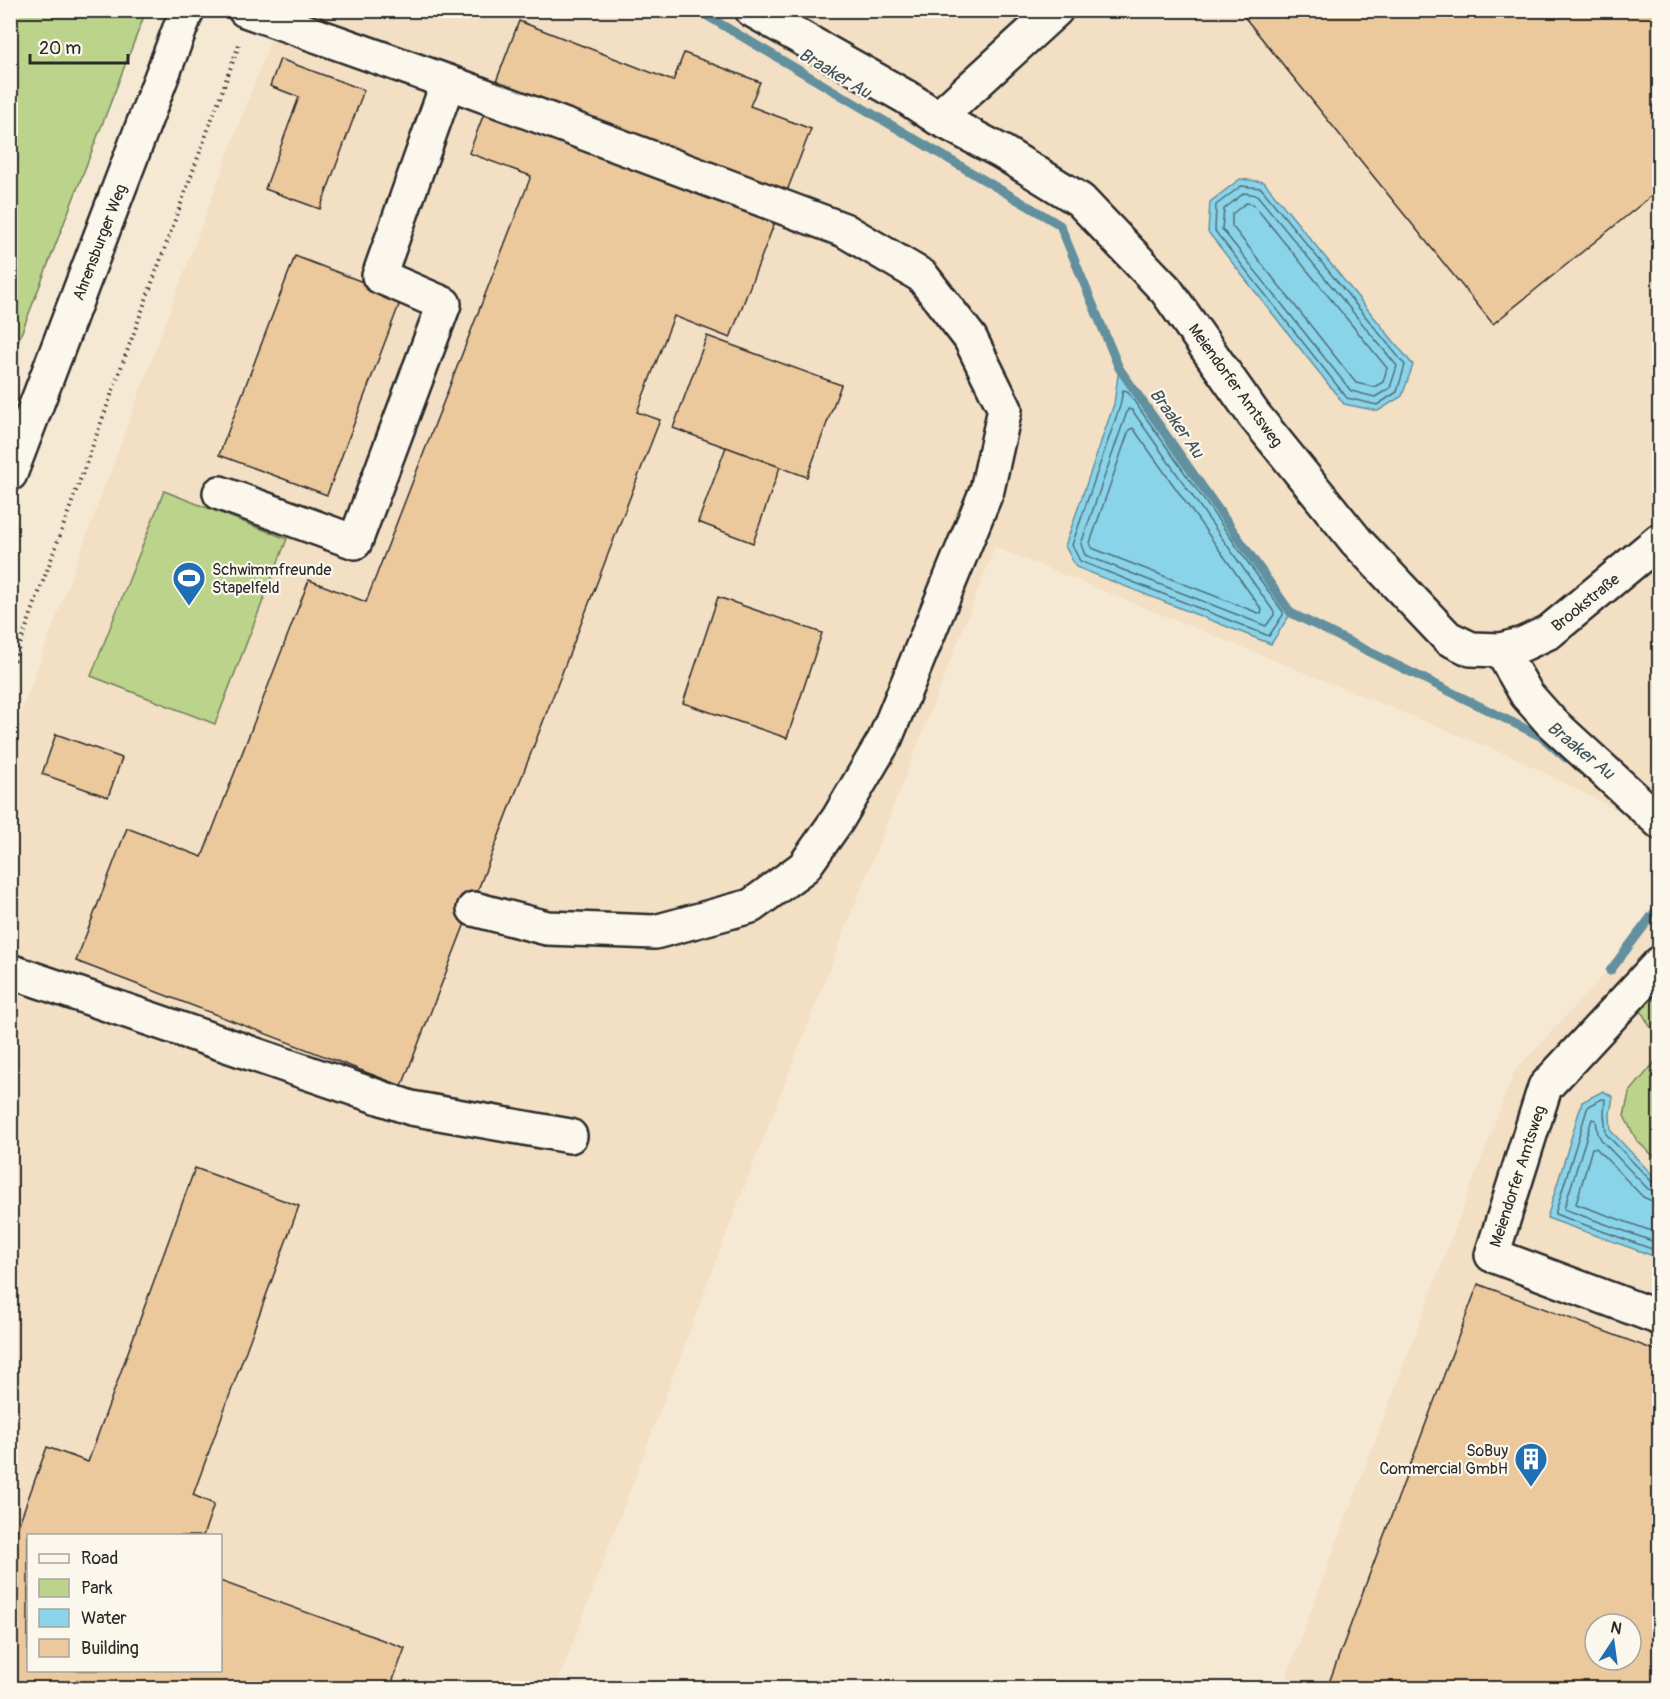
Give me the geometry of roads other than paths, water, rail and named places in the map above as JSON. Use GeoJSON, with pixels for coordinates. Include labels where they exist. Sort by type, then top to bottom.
{"type":"FeatureCollection","features":[{"type":"Feature","properties":{"kind":"street","name":"Ahrensburger Weg"},"geometry":{"type":"LineString","coordinates":[[10,474],[187,10]]}},
{"type":"Feature","properties":{"kind":"street","name":"Meiendorfer Amtsweg"},"geometry":{"type":"LineString","coordinates":[[752,10],[906,97],[938,118],[1002,152],[1080,200],[1166,290],[1254,414],[1357,542],[1448,638],[1471,649],[1501,650]]}},
{"type":"Feature","properties":{"kind":"street"},"geometry":{"type":"LineString","coordinates":[[938,118],[1056,10]]}},
{"type":"Feature","properties":{"kind":"street"},"geometry":{"type":"LineString","coordinates":[[248,12],[448,82],[844,230],[922,276],[970,338],[1005,409],[987,490],[885,739],[838,819],[804,867],[751,906],[654,932],[547,928],[474,909]]}},
{"type":"Feature","properties":{"kind":"street"},"geometry":{"type":"LineString","coordinates":[[220,493],[355,542],[444,304],[379,276],[448,82]]}},
{"type":"Feature","properties":{"kind":"street","name":"Brookstraße"},"geometry":{"type":"LineString","coordinates":[[1501,650],[1523,644],[1549,632],[1659,540]]}},
{"type":"Feature","properties":{"kind":"street"},"geometry":{"type":"LineString","coordinates":[[1501,650],[1527,695],[1551,722],[1659,822]]}},
{"type":"Feature","properties":{"kind":"street","name":"Meiendorfer Amtsweg"},"geometry":{"type":"LineString","coordinates":[[1659,963],[1545,1087],[1492,1255],[1659,1318]]}},
{"type":"Feature","properties":{"kind":"street"},"geometry":{"type":"LineString","coordinates":[[10,971],[411,1108],[570,1136]]}},
{"type":"Feature","properties":{"kind":"water"},"geometry":{"type":"Polygon","coordinates":[[[1240,179],[1264,182],[1413,365],[1402,396],[1378,411],[1344,404],[1208,232],[1210,202],[1240,179]]]}},
{"type":"Feature","properties":{"kind":"water"},"geometry":{"type":"Polygon","coordinates":[[[1119,368],[1291,613],[1271,644],[1076,567],[1065,546],[1114,404],[1119,368]]]}},
{"type":"Feature","properties":{"kind":"water"},"geometry":{"type":"Polygon","coordinates":[[[1603,1091],[1613,1097],[1610,1114],[1611,1131],[1659,1182],[1659,1258],[1547,1218],[1582,1102],[1603,1091]]]}},
{"type":"Feature","properties":{"kind":"waterway","name":"Braaker Au"},"geometry":{"type":"LineString","coordinates":[[697,10],[1060,225],[1119,368],[1291,613],[1542,737],[1566,758]]}},
{"type":"Feature","properties":{"kind":"waterway","name":"Braaker Au"},"geometry":{"type":"LineString","coordinates":[[1610,971],[1660,905]]}},
{"type":"Feature","properties":{"kind":"place","name":"Schwimmfreunde Stapelfeld"},"geometry":{"type":"Point","coordinates":[189,607]}},
{"type":"Feature","properties":{"kind":"place","name":"SoBuy Commercial GmbH"},"geometry":{"type":"Point","coordinates":[1531,1488]}}]}
